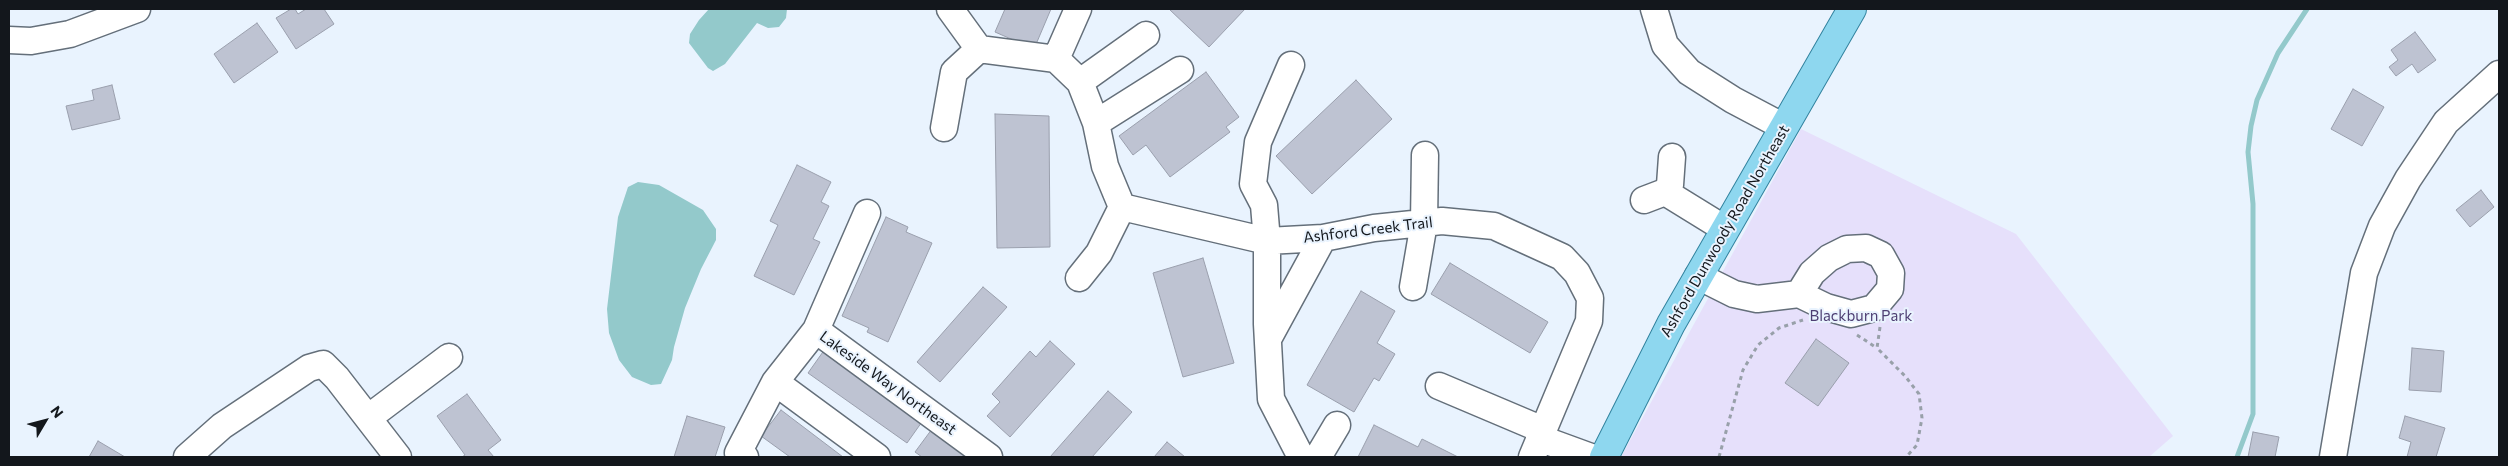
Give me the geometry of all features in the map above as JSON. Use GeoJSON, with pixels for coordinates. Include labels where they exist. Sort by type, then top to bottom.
{"type":"FeatureCollection","features":[{"type":"Feature","properties":{"kind":"main road","name":"Ashford Dunwoody Road Northeast"},"geometry":{"type":"LineString","coordinates":[[1604,457],[1634,395],[1698,276],[1852,9]]}},
{"type":"Feature","properties":{"kind":"street"},"geometry":{"type":"LineString","coordinates":[[9,40],[31,41],[70,34],[137,9]]}},
{"type":"Feature","properties":{"kind":"street"},"geometry":{"type":"LineString","coordinates":[[950,9],[979,49],[1056,59],[1080,82],[1096,123],[1105,166],[1122,207],[1099,253],[1079,278]]}},
{"type":"Feature","properties":{"kind":"street"},"geometry":{"type":"LineString","coordinates":[[1056,59],[1078,9]]}},
{"type":"Feature","properties":{"kind":"street"},"geometry":{"type":"LineString","coordinates":[[1654,9],[1665,45],[1689,72],[1733,100],[1784,127]]}},
{"type":"Feature","properties":{"kind":"street"},"geometry":{"type":"LineString","coordinates":[[1080,82],[1146,35]]}},
{"type":"Feature","properties":{"kind":"street"},"geometry":{"type":"LineString","coordinates":[[944,128],[954,72],[979,49]]}},
{"type":"Feature","properties":{"kind":"street"},"geometry":{"type":"LineString","coordinates":[[1291,65],[1258,142],[1252,184],[1264,205],[1267,241],[1271,399],[1301,457]]}},
{"type":"Feature","properties":{"kind":"street"},"geometry":{"type":"LineString","coordinates":[[1096,123],[1180,70]]}},
{"type":"Feature","properties":{"kind":"street"},"geometry":{"type":"LineString","coordinates":[[2333,457],[2364,273],[2382,226],[2408,179],[2446,122],[2499,74]]}},
{"type":"Feature","properties":{"kind":"street"},"geometry":{"type":"LineString","coordinates":[[1412,287],[1424,223],[1425,155]]}},
{"type":"Feature","properties":{"kind":"street"},"geometry":{"type":"LineString","coordinates":[[1672,157],[1660,192],[1726,226]]}},
{"type":"Feature","properties":{"kind":"street","name":"Ashford Creek Trail"},"geometry":{"type":"LineString","coordinates":[[1122,207],[1267,241],[1324,238],[1374,228],[1442,221],[1494,226],[1562,257],[1577,273],[1590,298],[1589,321],[1538,442]]}},
{"type":"Feature","properties":{"kind":"street"},"geometry":{"type":"LineString","coordinates":[[816,330],[867,213]]}},
{"type":"Feature","properties":{"kind":"street"},"geometry":{"type":"LineString","coordinates":[[1268,339],[1324,238]]}},
{"type":"Feature","properties":{"kind":"street"},"geometry":{"type":"LineString","coordinates":[[1698,276],[1734,294],[1757,299],[1800,294]]}},
{"type":"Feature","properties":{"kind":"street","name":"Lakeside Way Northeast"},"geometry":{"type":"LineString","coordinates":[[740,456],[776,382],[816,330],[989,457]]}},
{"type":"Feature","properties":{"kind":"street"},"geometry":{"type":"LineString","coordinates":[[368,418],[449,357]]}},
{"type":"Feature","properties":{"kind":"street"},"geometry":{"type":"LineString","coordinates":[[187,457],[222,426],[309,368],[323,364],[398,457]]}},
{"type":"Feature","properties":{"kind":"street"},"geometry":{"type":"LineString","coordinates":[[776,382],[877,457]]}},
{"type":"Feature","properties":{"kind":"street"},"geometry":{"type":"LineString","coordinates":[[1439,386],[1538,442],[1591,457]]}},
{"type":"Feature","properties":{"kind":"street"},"geometry":{"type":"LineString","coordinates":[[1318,457],[1336,425]]}},
{"type":"Feature","properties":{"kind":"path"},"geometry":{"type":"LineString","coordinates":[[1719,457],[1743,370],[1758,345],[1779,328],[1802,320],[1810,321]]}},
{"type":"Feature","properties":{"kind":"path"},"geometry":{"type":"LineString","coordinates":[[1851,331],[1877,348]]}},
{"type":"Feature","properties":{"kind":"green space","name":"Blackburn Park"},"geometry":{"type":"Polygon","coordinates":[[[1801,129],[2016,234],[2173,436],[2149,457],[1621,457],[1801,129]]]}},
{"type":"Feature","properties":{"kind":"shaded area"},"geometry":{"type":"Polygon","coordinates":[[[709,9],[787,9],[786,18],[779,27],[768,28],[757,23],[725,64],[713,71],[708,68],[689,43],[690,34],[709,9]]]}},
{"type":"Feature","properties":{"kind":"shaded area"},"geometry":{"type":"Polygon","coordinates":[[[638,182],[659,185],[703,210],[716,229],[716,240],[701,269],[685,308],[672,360],[661,384],[651,385],[632,377],[619,360],[609,333],[607,309],[618,217],[628,187],[638,182]]]}},
{"type":"Feature","properties":{"kind":"building"},"geometry":{"type":"Polygon","coordinates":[[[291,9],[295,9],[298,14],[306,9],[324,9],[334,24],[296,49],[276,18],[291,9]]]}},
{"type":"Feature","properties":{"kind":"building"},"geometry":{"type":"Polygon","coordinates":[[[1005,9],[1051,9],[1034,49],[995,32],[1005,9]]]}},
{"type":"Feature","properties":{"kind":"building"},"geometry":{"type":"Polygon","coordinates":[[[1169,9],[1245,9],[1209,47],[1169,9]]]}},
{"type":"Feature","properties":{"kind":"building"},"geometry":{"type":"Polygon","coordinates":[[[257,23],[278,52],[234,83],[214,54],[257,23]]]}},
{"type":"Feature","properties":{"kind":"building"},"geometry":{"type":"Polygon","coordinates":[[[2415,32],[2436,60],[2418,73],[2412,64],[2396,76],[2389,67],[2398,60],[2391,50],[2415,32]]]}},
{"type":"Feature","properties":{"kind":"building"},"geometry":{"type":"Polygon","coordinates":[[[1206,72],[1239,117],[1226,127],[1230,132],[1170,177],[1146,145],[1133,155],[1119,136],[1206,72]]]}},
{"type":"Feature","properties":{"kind":"building"},"geometry":{"type":"Polygon","coordinates":[[[1356,80],[1392,119],[1312,194],[1276,156],[1356,80]]]}},
{"type":"Feature","properties":{"kind":"building"},"geometry":{"type":"Polygon","coordinates":[[[112,85],[120,119],[72,130],[66,106],[94,100],[92,90],[112,85]]]}},
{"type":"Feature","properties":{"kind":"building"},"geometry":{"type":"Polygon","coordinates":[[[2353,89],[2384,107],[2362,146],[2331,129],[2353,89]]]}},
{"type":"Feature","properties":{"kind":"building"},"geometry":{"type":"Polygon","coordinates":[[[995,114],[1049,116],[1050,247],[997,248],[995,114]]]}},
{"type":"Feature","properties":{"kind":"building"},"geometry":{"type":"Polygon","coordinates":[[[797,165],[831,182],[821,202],[829,206],[813,239],[820,242],[794,295],[754,276],[778,225],[770,221],[797,165]]]}},
{"type":"Feature","properties":{"kind":"building"},"geometry":{"type":"Polygon","coordinates":[[[2481,190],[2494,207],[2470,227],[2456,210],[2481,190]]]}},
{"type":"Feature","properties":{"kind":"building"},"geometry":{"type":"Polygon","coordinates":[[[886,217],[908,227],[906,232],[932,243],[888,342],[867,332],[869,328],[842,316],[886,217]]]}},
{"type":"Feature","properties":{"kind":"building"},"geometry":{"type":"Polygon","coordinates":[[[1203,258],[1234,363],[1183,377],[1153,273],[1203,258]]]}},
{"type":"Feature","properties":{"kind":"building"},"geometry":{"type":"Polygon","coordinates":[[[1450,263],[1548,322],[1530,353],[1431,294],[1450,263]]]}},
{"type":"Feature","properties":{"kind":"building"},"geometry":{"type":"Polygon","coordinates":[[[983,287],[1007,307],[940,382],[917,362],[983,287]]]}},
{"type":"Feature","properties":{"kind":"building"},"geometry":{"type":"Polygon","coordinates":[[[1361,291],[1395,311],[1377,343],[1395,354],[1379,381],[1374,378],[1354,412],[1307,385],[1361,291]]]}},
{"type":"Feature","properties":{"kind":"building"},"geometry":{"type":"Polygon","coordinates":[[[1816,339],[1849,363],[1818,406],[1785,383],[1816,339]]]}},
{"type":"Feature","properties":{"kind":"building"},"geometry":{"type":"Polygon","coordinates":[[[1050,341],[1075,364],[1010,437],[987,416],[1000,402],[992,394],[1030,351],[1036,357],[1050,341]]]}},
{"type":"Feature","properties":{"kind":"building"},"geometry":{"type":"Polygon","coordinates":[[[2412,348],[2444,351],[2441,392],[2409,390],[2412,348]]]}},
{"type":"Feature","properties":{"kind":"building"},"geometry":{"type":"Polygon","coordinates":[[[825,349],[924,419],[907,443],[808,373],[825,349]]]}},
{"type":"Feature","properties":{"kind":"building"},"geometry":{"type":"Polygon","coordinates":[[[1108,391],[1132,412],[1092,457],[1050,457],[1108,391]]]}},
{"type":"Feature","properties":{"kind":"building"},"geometry":{"type":"Polygon","coordinates":[[[467,394],[501,440],[488,450],[494,457],[462,457],[465,455],[437,416],[467,394]]]}},
{"type":"Feature","properties":{"kind":"building"},"geometry":{"type":"Polygon","coordinates":[[[781,410],[843,457],[790,457],[761,436],[781,410]]]}},
{"type":"Feature","properties":{"kind":"building"},"geometry":{"type":"Polygon","coordinates":[[[687,416],[725,427],[715,457],[674,457],[687,416]]]}},
{"type":"Feature","properties":{"kind":"building"},"geometry":{"type":"Polygon","coordinates":[[[2405,416],[2445,428],[2436,457],[2407,457],[2411,442],[2399,438],[2405,416]]]}},
{"type":"Feature","properties":{"kind":"building"},"geometry":{"type":"Polygon","coordinates":[[[1374,425],[1418,447],[1422,439],[1458,457],[1358,457],[1374,425]]]}},
{"type":"Feature","properties":{"kind":"building"},"geometry":{"type":"Polygon","coordinates":[[[932,429],[971,457],[922,457],[915,452],[932,429]]]}},
{"type":"Feature","properties":{"kind":"building"},"geometry":{"type":"Polygon","coordinates":[[[2253,432],[2279,437],[2275,457],[2248,457],[2253,432]]]}},
{"type":"Feature","properties":{"kind":"building"},"geometry":{"type":"Polygon","coordinates":[[[98,441],[125,457],[89,457],[98,441]]]}},
{"type":"Feature","properties":{"kind":"building"},"geometry":{"type":"Polygon","coordinates":[[[1167,442],[1185,457],[1154,457],[1167,442]]]}},
{"type":"Feature","properties":{"kind":"waterway"},"geometry":{"type":"LineString","coordinates":[[2237,457],[2253,414],[2253,204],[2248,152],[2251,126],[2257,100],[2278,53],[2307,9]]}}]}
